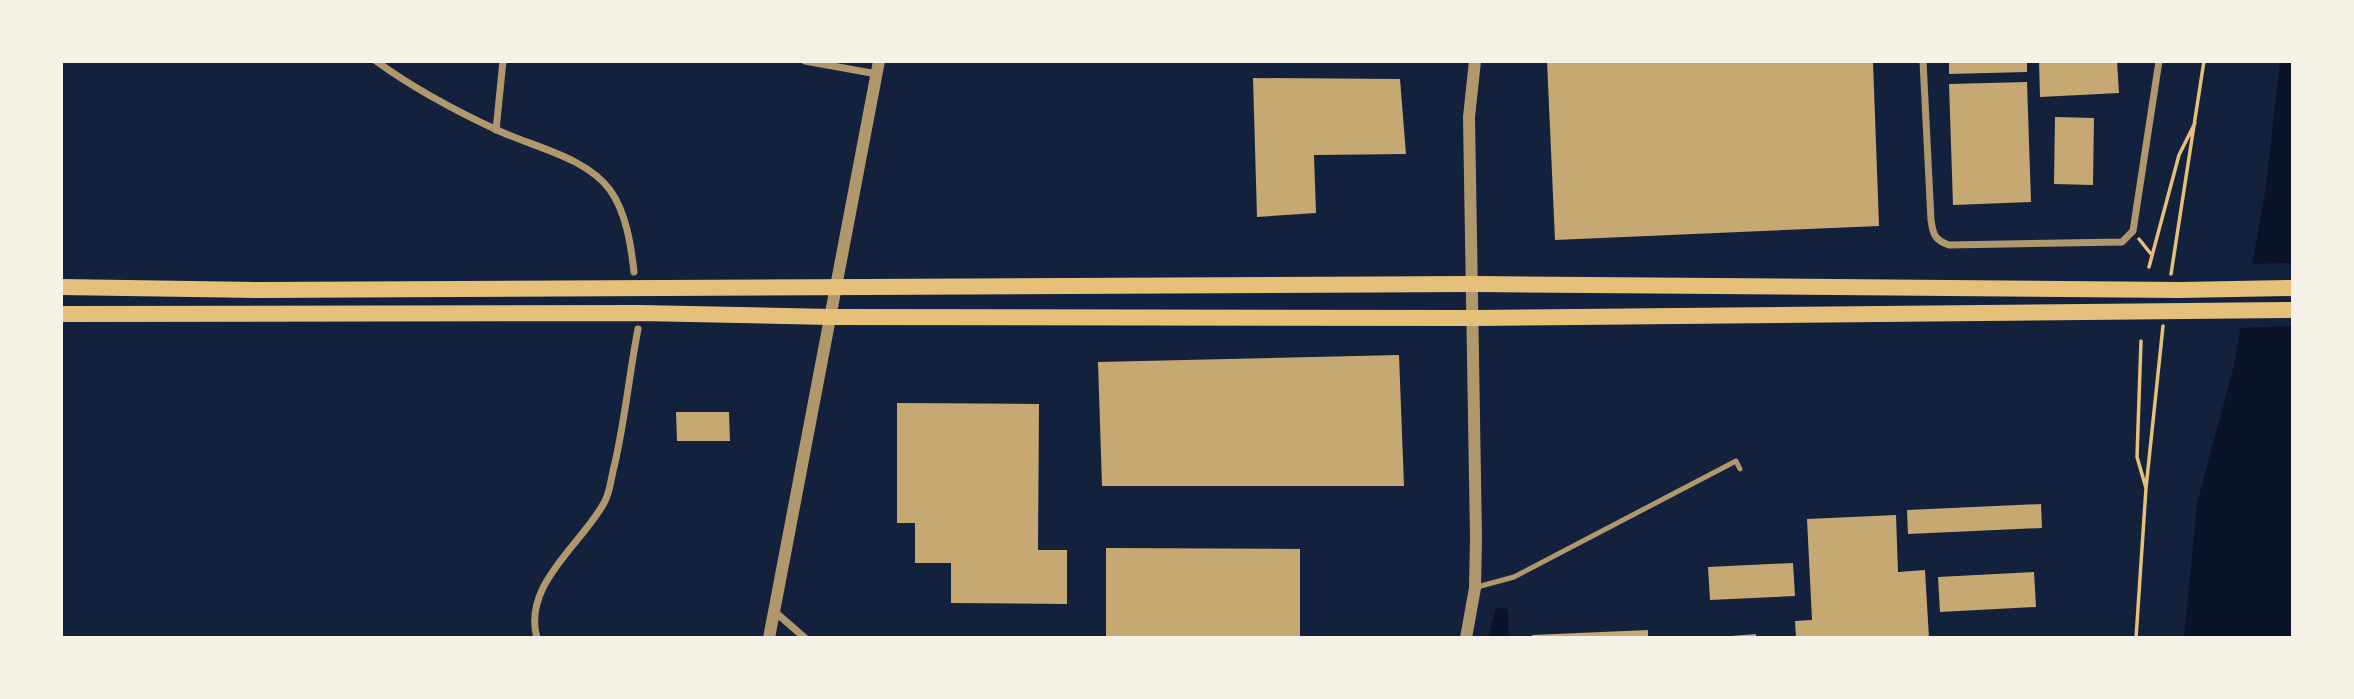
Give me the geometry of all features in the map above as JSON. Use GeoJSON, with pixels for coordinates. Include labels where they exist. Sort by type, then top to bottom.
{"type":"FeatureCollection","features":[{"type":"Feature","properties":{"kind":"main road"},"geometry":{"type":"LineString","coordinates":[[61,287],[258,290],[837,285],[1473,284],[2174,290],[2293,288]]}},
{"type":"Feature","properties":{"kind":"main road"},"geometry":{"type":"LineString","coordinates":[[61,314],[640,313],[831,317],[1474,318],[2293,310]]}},
{"type":"Feature","properties":{"kind":"street"},"geometry":{"type":"LineString","coordinates":[[376,61],[400,79],[496,130],[590,170],[611,191],[629,237],[634,272]]}},
{"type":"Feature","properties":{"kind":"street"},"geometry":{"type":"LineString","coordinates":[[496,130],[503,61]]}},
{"type":"Feature","properties":{"kind":"street"},"geometry":{"type":"LineString","coordinates":[[769,638],[878,67],[805,61]]}},
{"type":"Feature","properties":{"kind":"street"},"geometry":{"type":"LineString","coordinates":[[1466,638],[1475,588],[1474,318],[1469,117],[1475,61]]}},
{"type":"Feature","properties":{"kind":"street"},"geometry":{"type":"LineString","coordinates":[[1923,61],[1933,235],[1939,242],[1949,245],[2122,242],[2133,231],[2160,61]]}},
{"type":"Feature","properties":{"kind":"street"},"geometry":{"type":"LineString","coordinates":[[537,638],[536,605],[547,580],[577,544],[606,501],[621,436],[638,329]]}},
{"type":"Feature","properties":{"kind":"street"},"geometry":{"type":"LineString","coordinates":[[774,611],[804,638]]}},
{"type":"Feature","properties":{"kind":"lane"},"geometry":{"type":"LineString","coordinates":[[1475,588],[1514,577],[1736,461],[1740,470]]}},
{"type":"Feature","properties":{"kind":"path"},"geometry":{"type":"LineString","coordinates":[[2174,290],[2204,61]]}},
{"type":"Feature","properties":{"kind":"path"},"geometry":{"type":"LineString","coordinates":[[2149,267],[2179,155],[2197,118]]}},
{"type":"Feature","properties":{"kind":"path"},"geometry":{"type":"LineString","coordinates":[[2133,231],[2151,254]]}},
{"type":"Feature","properties":{"kind":"path"},"geometry":{"type":"LineString","coordinates":[[2136,638],[2146,488],[2171,312]]}},
{"type":"Feature","properties":{"kind":"path"},"geometry":{"type":"LineString","coordinates":[[2141,341],[2137,457],[2146,488]]}},
{"type":"Feature","properties":{"kind":"water"},"geometry":{"type":"Polygon","coordinates":[[[2280,61],[2293,61],[2293,638],[2184,638],[2197,503],[2233,369],[2265,193],[2280,61]]]}},
{"type":"Feature","properties":{"kind":"water"},"geometry":{"type":"Polygon","coordinates":[[[1496,608],[1508,609],[1509,638],[1488,638],[1496,608]]]}},
{"type":"Feature","properties":{"kind":"pier"},"geometry":{"type":"Polygon","coordinates":[[[2293,263],[2293,326],[2237,328],[2248,264],[2293,263]]]}},
{"type":"Feature","properties":{"kind":"building"},"geometry":{"type":"Polygon","coordinates":[[[1547,61],[1873,61],[1879,226],[1555,240],[1547,61]]]}},
{"type":"Feature","properties":{"kind":"building"},"geometry":{"type":"Polygon","coordinates":[[[1949,61],[2027,61],[2027,72],[1949,74],[1949,61]]]}},
{"type":"Feature","properties":{"kind":"building"},"geometry":{"type":"Polygon","coordinates":[[[2039,61],[2117,61],[2119,93],[2040,97],[2039,61]]]}},
{"type":"Feature","properties":{"kind":"building"},"geometry":{"type":"Polygon","coordinates":[[[1253,78],[1400,79],[1406,154],[1314,155],[1316,213],[1257,217],[1253,78]]]}},
{"type":"Feature","properties":{"kind":"building"},"geometry":{"type":"Polygon","coordinates":[[[2027,82],[2031,202],[1953,205],[1949,84],[2027,82]]]}},
{"type":"Feature","properties":{"kind":"building"},"geometry":{"type":"Polygon","coordinates":[[[2055,117],[2094,118],[2093,185],[2054,184],[2055,117]]]}},
{"type":"Feature","properties":{"kind":"building"},"geometry":{"type":"Polygon","coordinates":[[[1399,355],[1404,486],[1102,486],[1098,362],[1399,355]]]}},
{"type":"Feature","properties":{"kind":"building"},"geometry":{"type":"Polygon","coordinates":[[[897,403],[1039,404],[1038,550],[1067,550],[1067,604],[951,603],[951,563],[915,563],[915,523],[897,523],[897,403]]]}},
{"type":"Feature","properties":{"kind":"building"},"geometry":{"type":"Polygon","coordinates":[[[676,412],[729,412],[730,441],[677,441],[676,412]]]}},
{"type":"Feature","properties":{"kind":"building"},"geometry":{"type":"Polygon","coordinates":[[[2041,504],[2042,528],[1908,534],[1907,510],[2041,504]]]}},
{"type":"Feature","properties":{"kind":"building"},"geometry":{"type":"Polygon","coordinates":[[[1896,515],[1898,572],[1925,570],[1929,638],[1796,638],[1795,621],[1812,620],[1807,519],[1896,515]]]}},
{"type":"Feature","properties":{"kind":"building"},"geometry":{"type":"Polygon","coordinates":[[[1106,548],[1300,549],[1300,638],[1106,638],[1106,548]]]}},
{"type":"Feature","properties":{"kind":"building"},"geometry":{"type":"Polygon","coordinates":[[[1793,563],[1795,596],[1710,600],[1708,567],[1793,563]]]}},
{"type":"Feature","properties":{"kind":"building"},"geometry":{"type":"Polygon","coordinates":[[[2034,572],[2036,607],[1940,612],[1938,577],[2034,572]]]}},
{"type":"Feature","properties":{"kind":"building"},"geometry":{"type":"Polygon","coordinates":[[[1648,630],[1648,638],[1533,638],[1532,635],[1648,630]]]}},
{"type":"Feature","properties":{"kind":"building"},"geometry":{"type":"Polygon","coordinates":[[[1756,634],[1756,638],[1731,638],[1731,636],[1756,634]]]}}]}
